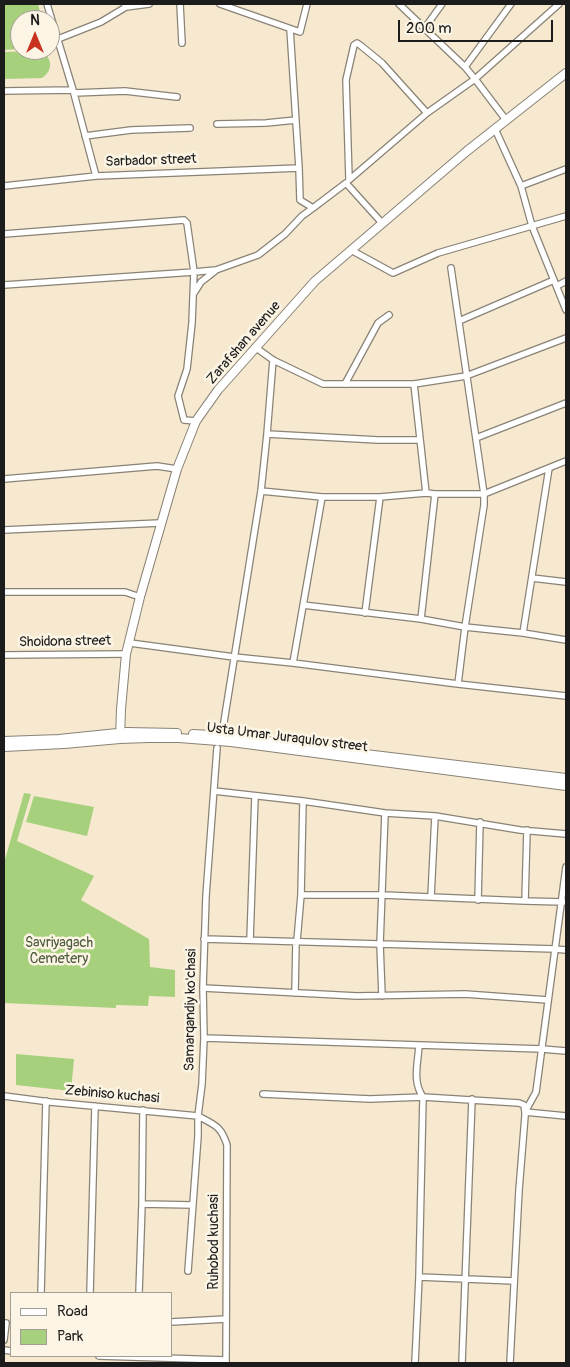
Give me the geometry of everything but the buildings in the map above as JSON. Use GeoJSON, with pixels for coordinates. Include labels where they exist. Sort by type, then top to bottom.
{"type":"FeatureCollection","features":[{"type":"Feature","properties":{"kind":"main road","name":"Zarafshan avenue"},"geometry":{"type":"LineString","coordinates":[[120,736],[126,654],[176,469],[196,421],[218,390],[315,281],[467,150],[566,73]]}},
{"type":"Feature","properties":{"kind":"main road","name":"Usta Umar Juraqulov street"},"geometry":{"type":"LineString","coordinates":[[4,741],[174,732],[229,736],[566,778]]}},
{"type":"Feature","properties":{"kind":"main road","name":"Usta Umar Juraqulov street"},"geometry":{"type":"LineString","coordinates":[[4,747],[64,744],[120,736],[179,738],[231,742],[566,786]]}},
{"type":"Feature","properties":{"kind":"street"},"geometry":{"type":"LineString","coordinates":[[60,38],[101,22],[125,6],[149,4]]}},
{"type":"Feature","properties":{"kind":"street"},"geometry":{"type":"LineString","coordinates":[[180,4],[182,43]]}},
{"type":"Feature","properties":{"kind":"street"},"geometry":{"type":"LineString","coordinates":[[220,4],[300,32],[307,4]]}},
{"type":"Feature","properties":{"kind":"street"},"geometry":{"type":"LineString","coordinates":[[399,4],[465,68],[506,120]]}},
{"type":"Feature","properties":{"kind":"street"},"geometry":{"type":"LineString","coordinates":[[424,29],[442,4]]}},
{"type":"Feature","properties":{"kind":"street"},"geometry":{"type":"LineString","coordinates":[[465,68],[511,4]]}},
{"type":"Feature","properties":{"kind":"street"},"geometry":{"type":"LineString","coordinates":[[4,285],[216,270],[258,255],[286,234],[302,216],[347,181],[427,113],[475,79],[559,4]]}},
{"type":"Feature","properties":{"kind":"street"},"geometry":{"type":"LineString","coordinates":[[290,28],[300,200],[313,208]]}},
{"type":"Feature","properties":{"kind":"street"},"geometry":{"type":"LineString","coordinates":[[382,223],[347,181],[346,80],[354,45],[357,43],[382,63],[427,113]]}},
{"type":"Feature","properties":{"kind":"street"},"geometry":{"type":"LineString","coordinates":[[60,46],[96,176]]}},
{"type":"Feature","properties":{"kind":"street"},"geometry":{"type":"LineString","coordinates":[[4,91],[125,91],[177,97]]}},
{"type":"Feature","properties":{"kind":"street"},"geometry":{"type":"LineString","coordinates":[[217,124],[296,120]]}},
{"type":"Feature","properties":{"kind":"street"},"geometry":{"type":"LineString","coordinates":[[85,136],[132,130],[190,128]]}},
{"type":"Feature","properties":{"kind":"street"},"geometry":{"type":"LineString","coordinates":[[495,129],[521,186],[532,226],[566,310]]}},
{"type":"Feature","properties":{"kind":"street","name":"Sarbador street"},"geometry":{"type":"LineString","coordinates":[[4,186],[96,176],[299,168]]}},
{"type":"Feature","properties":{"kind":"street"},"geometry":{"type":"LineString","coordinates":[[521,186],[566,169]]}},
{"type":"Feature","properties":{"kind":"street"},"geometry":{"type":"LineString","coordinates":[[351,250],[393,273],[438,253],[566,216]]}},
{"type":"Feature","properties":{"kind":"street"},"geometry":{"type":"LineString","coordinates":[[4,234],[184,220],[187,224],[194,272],[192,324],[187,369],[178,396],[184,420],[196,421]]}},
{"type":"Feature","properties":{"kind":"street"},"geometry":{"type":"LineString","coordinates":[[451,268],[484,494],[458,684]]}},
{"type":"Feature","properties":{"kind":"street"},"geometry":{"type":"LineString","coordinates":[[193,294],[201,282],[216,270]]}},
{"type":"Feature","properties":{"kind":"street"},"geometry":{"type":"LineString","coordinates":[[458,321],[556,283],[566,281]]}},
{"type":"Feature","properties":{"kind":"street"},"geometry":{"type":"LineString","coordinates":[[346,384],[378,323],[389,316]]}},
{"type":"Feature","properties":{"kind":"street"},"geometry":{"type":"LineString","coordinates":[[255,347],[273,360],[323,384],[414,384],[466,376],[566,338]]}},
{"type":"Feature","properties":{"kind":"street"},"geometry":{"type":"LineString","coordinates":[[223,728],[260,491],[273,360]]}},
{"type":"Feature","properties":{"kind":"street"},"geometry":{"type":"LineString","coordinates":[[414,384],[426,493]]}},
{"type":"Feature","properties":{"kind":"street"},"geometry":{"type":"LineString","coordinates":[[476,438],[566,402]]}},
{"type":"Feature","properties":{"kind":"street"},"geometry":{"type":"LineString","coordinates":[[267,434],[378,440],[420,440]]}},
{"type":"Feature","properties":{"kind":"street"},"geometry":{"type":"LineString","coordinates":[[260,491],[322,496],[380,496],[426,493],[484,494],[566,462]]}},
{"type":"Feature","properties":{"kind":"street"},"geometry":{"type":"LineString","coordinates":[[4,479],[157,466],[176,469]]}},
{"type":"Feature","properties":{"kind":"street"},"geometry":{"type":"LineString","coordinates":[[523,633],[549,468]]}},
{"type":"Feature","properties":{"kind":"street"},"geometry":{"type":"LineString","coordinates":[[421,620],[435,494]]}},
{"type":"Feature","properties":{"kind":"street"},"geometry":{"type":"LineString","coordinates":[[293,663],[322,496]]}},
{"type":"Feature","properties":{"kind":"street"},"geometry":{"type":"LineString","coordinates":[[365,613],[380,496]]}},
{"type":"Feature","properties":{"kind":"street"},"geometry":{"type":"LineString","coordinates":[[4,530],[160,523]]}},
{"type":"Feature","properties":{"kind":"street"},"geometry":{"type":"LineString","coordinates":[[532,578],[566,582]]}},
{"type":"Feature","properties":{"kind":"street"},"geometry":{"type":"LineString","coordinates":[[4,592],[125,592],[140,597]]}},
{"type":"Feature","properties":{"kind":"street"},"geometry":{"type":"LineString","coordinates":[[303,605],[566,640]]}},
{"type":"Feature","properties":{"kind":"street"},"geometry":{"type":"LineString","coordinates":[[130,643],[234,658],[293,663],[566,696]]}},
{"type":"Feature","properties":{"kind":"street","name":"Shoidona street"},"geometry":{"type":"LineString","coordinates":[[4,655],[126,654]]}},
{"type":"Feature","properties":{"kind":"street","name":"Samarqandiy ko'chasi"},"geometry":{"type":"LineString","coordinates":[[188,1271],[198,1116],[202,1084],[204,939],[217,748]]}},
{"type":"Feature","properties":{"kind":"street"},"geometry":{"type":"LineString","coordinates":[[214,791],[385,813],[435,816],[566,834]]}},
{"type":"Feature","properties":{"kind":"street"},"geometry":{"type":"LineString","coordinates":[[250,940],[255,796]]}},
{"type":"Feature","properties":{"kind":"street"},"geometry":{"type":"LineString","coordinates":[[295,993],[296,941],[301,895],[303,801]]}},
{"type":"Feature","properties":{"kind":"street"},"geometry":{"type":"LineString","coordinates":[[382,996],[380,944],[385,813]]}},
{"type":"Feature","properties":{"kind":"street"},"geometry":{"type":"LineString","coordinates":[[431,897],[435,816]]}},
{"type":"Feature","properties":{"kind":"street"},"geometry":{"type":"LineString","coordinates":[[478,900],[480,822]]}},
{"type":"Feature","properties":{"kind":"street"},"geometry":{"type":"LineString","coordinates":[[525,902],[527,830]]}},
{"type":"Feature","properties":{"kind":"street"},"geometry":{"type":"LineString","coordinates":[[525,1112],[536,1092],[555,948],[564,902],[566,867]]}},
{"type":"Feature","properties":{"kind":"street"},"geometry":{"type":"LineString","coordinates":[[301,895],[382,895],[564,902]]}},
{"type":"Feature","properties":{"kind":"street"},"geometry":{"type":"LineString","coordinates":[[204,939],[555,948],[566,950]]}},
{"type":"Feature","properties":{"kind":"street"},"geometry":{"type":"LineString","coordinates":[[203,988],[357,996],[465,994],[548,1000]]}},
{"type":"Feature","properties":{"kind":"street"},"geometry":{"type":"LineString","coordinates":[[204,1038],[566,1051]]}},
{"type":"Feature","properties":{"kind":"street"},"geometry":{"type":"LineString","coordinates":[[415,1363],[423,1097],[418,1090],[416,1079],[419,1045]]}},
{"type":"Feature","properties":{"kind":"street"},"geometry":{"type":"LineString","coordinates":[[263,1094],[370,1099],[423,1097],[472,1099],[524,1105],[510,1363]]}},
{"type":"Feature","properties":{"kind":"street","name":"Zebiniso kuchasi"},"geometry":{"type":"LineString","coordinates":[[4,1096],[198,1116],[216,1125]]}},
{"type":"Feature","properties":{"kind":"street"},"geometry":{"type":"LineString","coordinates":[[462,1363],[472,1099]]}},
{"type":"Feature","properties":{"kind":"street"},"geometry":{"type":"LineString","coordinates":[[41,1292],[46,1101]]}},
{"type":"Feature","properties":{"kind":"street"},"geometry":{"type":"LineString","coordinates":[[90,1292],[95,1106]]}},
{"type":"Feature","properties":{"kind":"street"},"geometry":{"type":"LineString","coordinates":[[138,1292],[142,1204],[143,1110]]}},
{"type":"Feature","properties":{"kind":"street"},"geometry":{"type":"LineString","coordinates":[[525,1112],[566,1116]]}},
{"type":"Feature","properties":{"kind":"street","name":"Ruhobod kuchasi"},"geometry":{"type":"LineString","coordinates":[[216,1125],[224,1134],[227,1145],[226,1361]]}},
{"type":"Feature","properties":{"kind":"street"},"geometry":{"type":"LineString","coordinates":[[142,1204],[193,1204]]}},
{"type":"Feature","properties":{"kind":"street"},"geometry":{"type":"LineString","coordinates":[[419,1277],[514,1281]]}},
{"type":"Feature","properties":{"kind":"street"},"geometry":{"type":"LineString","coordinates":[[172,1322],[226,1319]]}},
{"type":"Feature","properties":{"kind":"street"},"geometry":{"type":"LineString","coordinates":[[4,1340],[7,1323]]}},
{"type":"Feature","properties":{"kind":"street"},"geometry":{"type":"LineString","coordinates":[[124,1357],[226,1361]]}},
{"type":"Feature","properties":{"kind":"green space"},"geometry":{"type":"Polygon","coordinates":[[[4,4],[38,4],[40,10],[10,10],[10,50],[4,50],[4,4]]]}},
{"type":"Feature","properties":{"kind":"green space"},"geometry":{"type":"Polygon","coordinates":[[[4,52],[10,52],[10,60],[49,60],[50,68],[42,78],[4,79],[4,52]]]}},
{"type":"Feature","properties":{"kind":"green space","name":"Savriyagach Cemetery"},"geometry":{"type":"Polygon","coordinates":[[[24,793],[31,794],[17,841],[94,876],[81,900],[149,939],[150,967],[175,970],[175,997],[149,996],[148,1006],[116,1005],[116,1008],[4,1003],[4,863],[24,793]]]}},
{"type":"Feature","properties":{"kind":"green space"},"geometry":{"type":"Polygon","coordinates":[[[34,796],[94,807],[87,836],[26,822],[34,796]]]}},
{"type":"Feature","properties":{"kind":"green space"},"geometry":{"type":"Polygon","coordinates":[[[16,1054],[74,1059],[71,1091],[16,1085],[16,1054]]]}}]}
